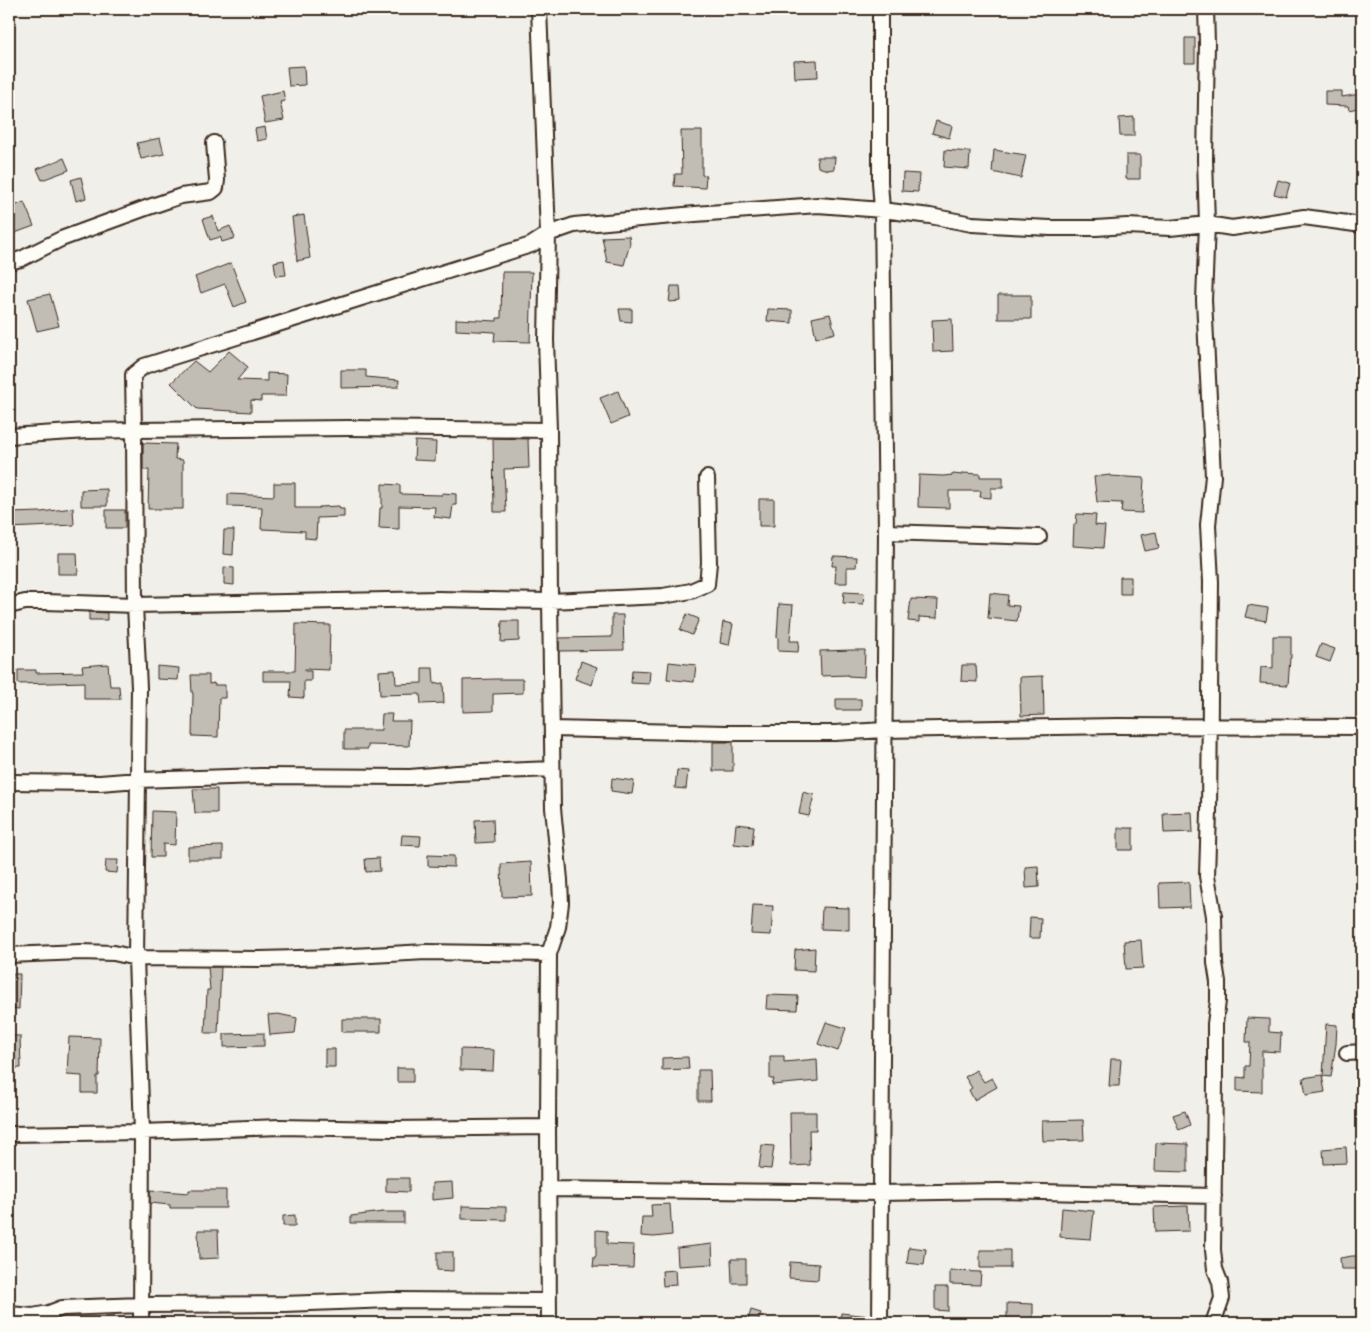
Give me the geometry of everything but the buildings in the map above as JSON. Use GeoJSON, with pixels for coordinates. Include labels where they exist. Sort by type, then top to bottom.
{"type":"FeatureCollection","features":[{"type":"Feature","properties":{"kind":"street"},"geometry":{"type":"LineString","coordinates":[[539,9],[548,234],[546,340],[549,430],[552,769],[553,808],[561,903],[558,927],[549,954],[549,1323]]}},
{"type":"Feature","properties":{"kind":"street"},"geometry":{"type":"LineString","coordinates":[[880,9],[880,163],[886,532],[880,1323]]}},
{"type":"Feature","properties":{"kind":"street"},"geometry":{"type":"LineString","coordinates":[[1206,9],[1205,159],[1207,224],[1204,300],[1213,476],[1208,525],[1211,582],[1207,876],[1214,916],[1215,963],[1218,982],[1215,1024],[1213,1250],[1215,1270],[1220,1282],[1222,1298],[1213,1323]]}},
{"type":"Feature","properties":{"kind":"street"},"geometry":{"type":"LineString","coordinates":[[9,262],[61,239],[180,196],[211,192],[216,188],[217,180],[214,143]]}},
{"type":"Feature","properties":{"kind":"street"},"geometry":{"type":"LineString","coordinates":[[141,1323],[142,1132],[136,958],[139,688],[135,604],[133,375],[144,366],[531,245],[548,234],[574,225],[818,205],[882,210],[972,224],[1170,228],[1207,224],[1232,228],[1304,217],[1362,225]]}},
{"type":"Feature","properties":{"kind":"street"},"geometry":{"type":"LineString","coordinates":[[9,436],[134,430],[348,428],[549,430]]}},
{"type":"Feature","properties":{"kind":"street"},"geometry":{"type":"LineString","coordinates":[[9,606],[25,602],[135,604],[438,598],[550,601],[663,596],[691,591],[707,584],[709,563],[707,478]]}},
{"type":"Feature","properties":{"kind":"street"},"geometry":{"type":"LineString","coordinates":[[886,532],[1039,537]]}},
{"type":"Feature","properties":{"kind":"street"},"geometry":{"type":"LineString","coordinates":[[552,729],[726,733],[835,733],[884,730],[1117,726],[1362,727]]}},
{"type":"Feature","properties":{"kind":"street"},"geometry":{"type":"LineString","coordinates":[[9,782],[100,783],[260,776],[410,777],[552,769]]}},
{"type":"Feature","properties":{"kind":"street"},"geometry":{"type":"LineString","coordinates":[[9,955],[80,952],[114,953],[136,958],[260,959],[426,952],[549,954]]}},
{"type":"Feature","properties":{"kind":"street"},"geometry":{"type":"LineString","coordinates":[[1347,1053],[1362,1052]]}},
{"type":"Feature","properties":{"kind":"street"},"geometry":{"type":"LineString","coordinates":[[9,1134],[279,1127],[392,1129],[548,1127]]}},
{"type":"Feature","properties":{"kind":"street"},"geometry":{"type":"LineString","coordinates":[[548,1189],[880,1193],[998,1191],[1214,1196]]}},
{"type":"Feature","properties":{"kind":"street"},"geometry":{"type":"LineString","coordinates":[[9,1314],[33,1316],[62,1308],[141,1306],[391,1300],[549,1301]]}}]}
